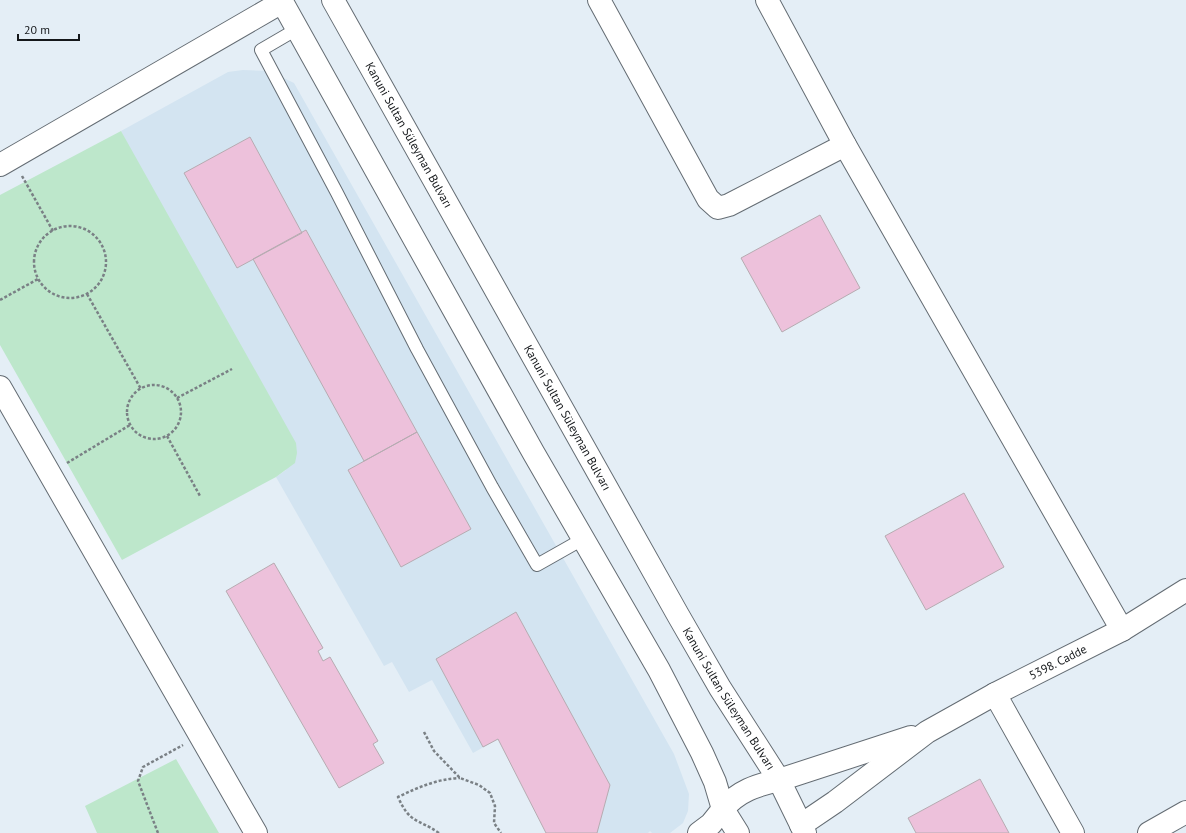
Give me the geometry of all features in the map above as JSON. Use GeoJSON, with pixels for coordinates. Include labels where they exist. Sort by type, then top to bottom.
{"type":"FeatureCollection","features":[{"type":"Feature","properties":{"kind":"street","name":"Kanuni Sultan Süleyman Bulvarı"},"geometry":{"type":"LineString","coordinates":[[333,0],[678,615],[720,688],[779,780],[799,830]]}},
{"type":"Feature","properties":{"kind":"street"},"geometry":{"type":"LineString","coordinates":[[599,0],[708,199],[718,208],[729,205],[845,145]]}},
{"type":"Feature","properties":{"kind":"street"},"geometry":{"type":"LineString","coordinates":[[767,0],[845,145],[1122,630]]}},
{"type":"Feature","properties":{"kind":"street"},"geometry":{"type":"LineString","coordinates":[[6,161],[281,1],[680,710],[714,782],[723,809],[738,833]]}},
{"type":"Feature","properties":{"kind":"street"},"geometry":{"type":"LineString","coordinates":[[0,387],[256,833]]}},
{"type":"Feature","properties":{"kind":"street","name":"5398. Cadde"},"geometry":{"type":"LineString","coordinates":[[799,830],[927,732],[995,694],[1122,630],[1186,590]]}},
{"type":"Feature","properties":{"kind":"street"},"geometry":{"type":"LineString","coordinates":[[995,694],[1073,833]]}},
{"type":"Feature","properties":{"kind":"street","name":"5398. Cadde"},"geometry":{"type":"LineString","coordinates":[[699,833],[711,824],[730,800],[743,792],[757,786],[927,732]]}},
{"type":"Feature","properties":{"kind":"street"},"geometry":{"type":"LineString","coordinates":[[1149,833],[1186,812]]}},
{"type":"Feature","properties":{"kind":"lane"},"geometry":{"type":"LineString","coordinates":[[297,29],[261,50],[492,487],[537,565],[583,539]]}},
{"type":"Feature","properties":{"kind":"path"},"geometry":{"type":"LineString","coordinates":[[6,161],[53,232]]}},
{"type":"Feature","properties":{"kind":"path"},"geometry":{"type":"LineString","coordinates":[[68,227],[78,227],[88,231],[102,246],[106,265],[104,275],[99,284],[87,294],[72,298],[52,294],[44,288],[38,279],[35,270],[36,249],[42,240],[53,232],[68,227]]}},
{"type":"Feature","properties":{"kind":"path"},"geometry":{"type":"LineString","coordinates":[[0,300],[38,279]]}},
{"type":"Feature","properties":{"kind":"path"},"geometry":{"type":"LineString","coordinates":[[87,294],[140,388]]}},
{"type":"Feature","properties":{"kind":"path"},"geometry":{"type":"LineString","coordinates":[[177,398],[232,369]]}},
{"type":"Feature","properties":{"kind":"path"},"geometry":{"type":"LineString","coordinates":[[149,385],[159,385],[168,389],[177,398],[181,412],[179,422],[174,430],[167,436],[158,439],[149,439],[140,436],[130,424],[127,412],[128,402],[133,394],[140,388],[149,385]]}},
{"type":"Feature","properties":{"kind":"path"},"geometry":{"type":"LineString","coordinates":[[50,474],[130,424]]}},
{"type":"Feature","properties":{"kind":"path"},"geometry":{"type":"LineString","coordinates":[[167,436],[200,496]]}},
{"type":"Feature","properties":{"kind":"path"},"geometry":{"type":"LineString","coordinates":[[424,732],[434,750],[460,778]]}},
{"type":"Feature","properties":{"kind":"path"},"geometry":{"type":"LineString","coordinates":[[158,833],[138,781],[144,767],[200,736]]}},
{"type":"Feature","properties":{"kind":"path"},"geometry":{"type":"LineString","coordinates":[[439,833],[414,820],[405,812],[398,797],[428,783],[442,779],[460,778],[479,785],[490,793],[495,806],[494,823],[501,833]]}},
{"type":"Feature","properties":{"kind":"shaded area"},"geometry":{"type":"Polygon","coordinates":[[[243,70],[269,71],[294,83],[674,754],[689,794],[688,811],[683,823],[670,833],[652,833],[650,831],[648,833],[547,833],[498,739],[473,753],[432,680],[409,692],[392,662],[384,666],[276,477],[286,470],[121,131],[228,72],[243,70]]]}},
{"type":"Feature","properties":{"kind":"green space"},"geometry":{"type":"Polygon","coordinates":[[[121,131],[296,443],[297,453],[295,463],[276,477],[122,560],[0,345],[0,195],[121,131]]]}},
{"type":"Feature","properties":{"kind":"green space"},"geometry":{"type":"Polygon","coordinates":[[[176,759],[219,833],[97,833],[85,806],[176,759]]]}},
{"type":"Feature","properties":{"kind":"building"},"geometry":{"type":"Polygon","coordinates":[[[250,137],[302,233],[237,268],[184,173],[250,137]]]}},
{"type":"Feature","properties":{"kind":"building"},"geometry":{"type":"Polygon","coordinates":[[[820,215],[860,288],[782,332],[741,258],[820,215]]]}},
{"type":"Feature","properties":{"kind":"building"},"geometry":{"type":"Polygon","coordinates":[[[306,230],[417,432],[364,461],[253,259],[306,230]]]}},
{"type":"Feature","properties":{"kind":"building"},"geometry":{"type":"Polygon","coordinates":[[[417,432],[471,529],[401,567],[348,470],[417,432]]]}},
{"type":"Feature","properties":{"kind":"building"},"geometry":{"type":"Polygon","coordinates":[[[964,493],[1004,567],[926,610],[885,536],[964,493]]]}},
{"type":"Feature","properties":{"kind":"building"},"geometry":{"type":"Polygon","coordinates":[[[274,563],[323,648],[318,651],[323,661],[330,657],[378,741],[373,744],[384,763],[339,788],[226,591],[274,563]]]}},
{"type":"Feature","properties":{"kind":"building"},"geometry":{"type":"Polygon","coordinates":[[[516,612],[610,785],[597,833],[546,833],[498,739],[483,747],[436,659],[516,612]]]}},
{"type":"Feature","properties":{"kind":"building"},"geometry":{"type":"Polygon","coordinates":[[[980,779],[1009,833],[916,833],[908,818],[980,779]]]}}]}
